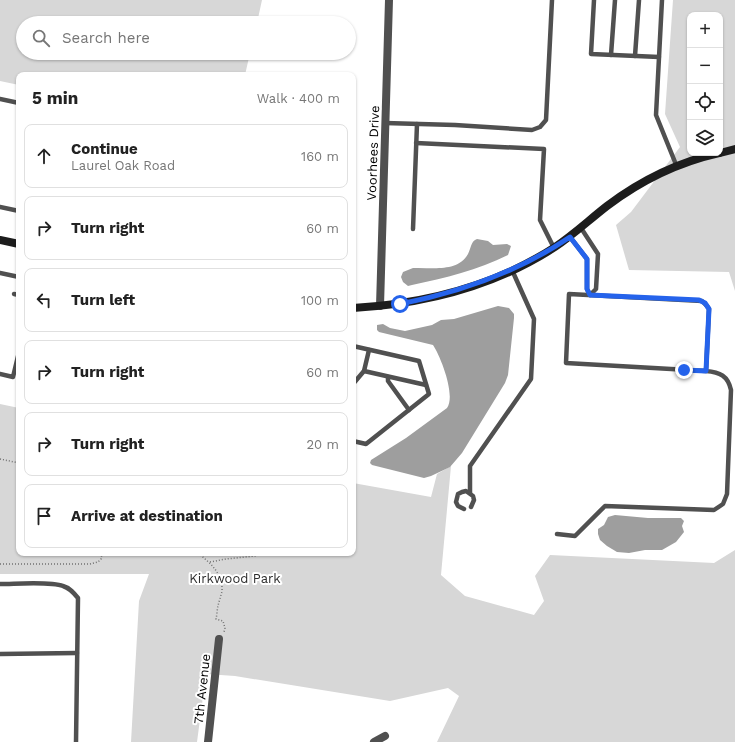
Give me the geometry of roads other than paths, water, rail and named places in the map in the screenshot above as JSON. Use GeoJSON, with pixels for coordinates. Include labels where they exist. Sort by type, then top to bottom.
{"type":"FeatureCollection","features":[{"type":"Feature","properties":{"kind":"street","name":"Voorhees Drive"},"geometry":{"type":"LineString","coordinates":[[380,306],[389,0]]}},
{"type":"Feature","properties":{"kind":"street"},"geometry":{"type":"LineString","coordinates":[[723,152],[735,149]]}},
{"type":"Feature","properties":{"kind":"street"},"geometry":{"type":"LineString","coordinates":[[356,308],[427,299],[459,291],[512,270],[536,259],[554,248],[570,237],[607,206],[654,176],[706,156]]}},
{"type":"Feature","properties":{"kind":"street"},"geometry":{"type":"LineString","coordinates":[[0,240],[16,243]]}},
{"type":"Feature","properties":{"kind":"street","name":"7th Avenue"},"geometry":{"type":"LineString","coordinates":[[208,742],[219,639]]}},
{"type":"Feature","properties":{"kind":"street"},"geometry":{"type":"LineString","coordinates":[[374,742],[385,736]]}},
{"type":"Feature","properties":{"kind":"lane"},"geometry":{"type":"LineString","coordinates":[[385,123],[456,125],[532,130],[540,127],[546,120],[552,0]]}},
{"type":"Feature","properties":{"kind":"lane"},"geometry":{"type":"LineString","coordinates":[[594,0],[591,54],[659,57]]}},
{"type":"Feature","properties":{"kind":"lane"},"geometry":{"type":"LineString","coordinates":[[611,55],[615,0]]}},
{"type":"Feature","properties":{"kind":"lane"},"geometry":{"type":"LineString","coordinates":[[635,56],[639,0]]}},
{"type":"Feature","properties":{"kind":"lane"},"geometry":{"type":"LineString","coordinates":[[662,0],[656,115],[677,167]]}},
{"type":"Feature","properties":{"kind":"lane"},"geometry":{"type":"LineString","coordinates":[[0,101],[16,103]]}},
{"type":"Feature","properties":{"kind":"lane"},"geometry":{"type":"LineString","coordinates":[[413,229],[417,124]]}},
{"type":"Feature","properties":{"kind":"lane"},"geometry":{"type":"LineString","coordinates":[[416,143],[544,149],[540,220],[554,248]]}},
{"type":"Feature","properties":{"kind":"lane"},"geometry":{"type":"LineString","coordinates":[[0,207],[16,210]]}},
{"type":"Feature","properties":{"kind":"lane"},"geometry":{"type":"LineString","coordinates":[[581,228],[598,254],[596,289],[590,295]]}},
{"type":"Feature","properties":{"kind":"lane"},"geometry":{"type":"LineString","coordinates":[[570,237],[587,259],[587,289],[590,295]]}},
{"type":"Feature","properties":{"kind":"lane"},"geometry":{"type":"LineString","coordinates":[[471,507],[474,500],[470,493],[470,466],[531,380],[534,319],[512,270]]}},
{"type":"Feature","properties":{"kind":"lane"},"geometry":{"type":"LineString","coordinates":[[0,273],[16,276]]}},
{"type":"Feature","properties":{"kind":"lane"},"geometry":{"type":"LineString","coordinates":[[557,534],[575,536],[605,506],[714,510],[723,504],[727,494],[730,384],[722,374],[716,372],[566,363],[569,294],[702,301],[709,309],[706,371]]}},
{"type":"Feature","properties":{"kind":"lane"},"geometry":{"type":"LineString","coordinates":[[356,347],[419,361],[429,394],[366,444],[356,442]]}},
{"type":"Feature","properties":{"kind":"lane"},"geometry":{"type":"LineString","coordinates":[[356,380],[364,371],[369,350]]}},
{"type":"Feature","properties":{"kind":"lane"},"geometry":{"type":"LineString","coordinates":[[0,374],[14,378],[16,368]]}},
{"type":"Feature","properties":{"kind":"lane"},"geometry":{"type":"LineString","coordinates":[[364,371],[426,385]]}},
{"type":"Feature","properties":{"kind":"lane"},"geometry":{"type":"LineString","coordinates":[[388,377],[388,381],[409,410]]}},
{"type":"Feature","properties":{"kind":"lane"},"geometry":{"type":"LineString","coordinates":[[464,509],[458,506],[456,498],[458,494],[462,492],[466,491],[470,493]]}},
{"type":"Feature","properties":{"kind":"lane"},"geometry":{"type":"LineString","coordinates":[[0,584],[54,584],[72,590],[78,598],[76,742]]}},
{"type":"Feature","properties":{"kind":"lane"},"geometry":{"type":"LineString","coordinates":[[0,654],[77,653]]}},
{"type":"Feature","properties":{"kind":"park label","name":"Kirkwood Park"},"geometry":{"type":"Point","coordinates":[235,578]}}]}
